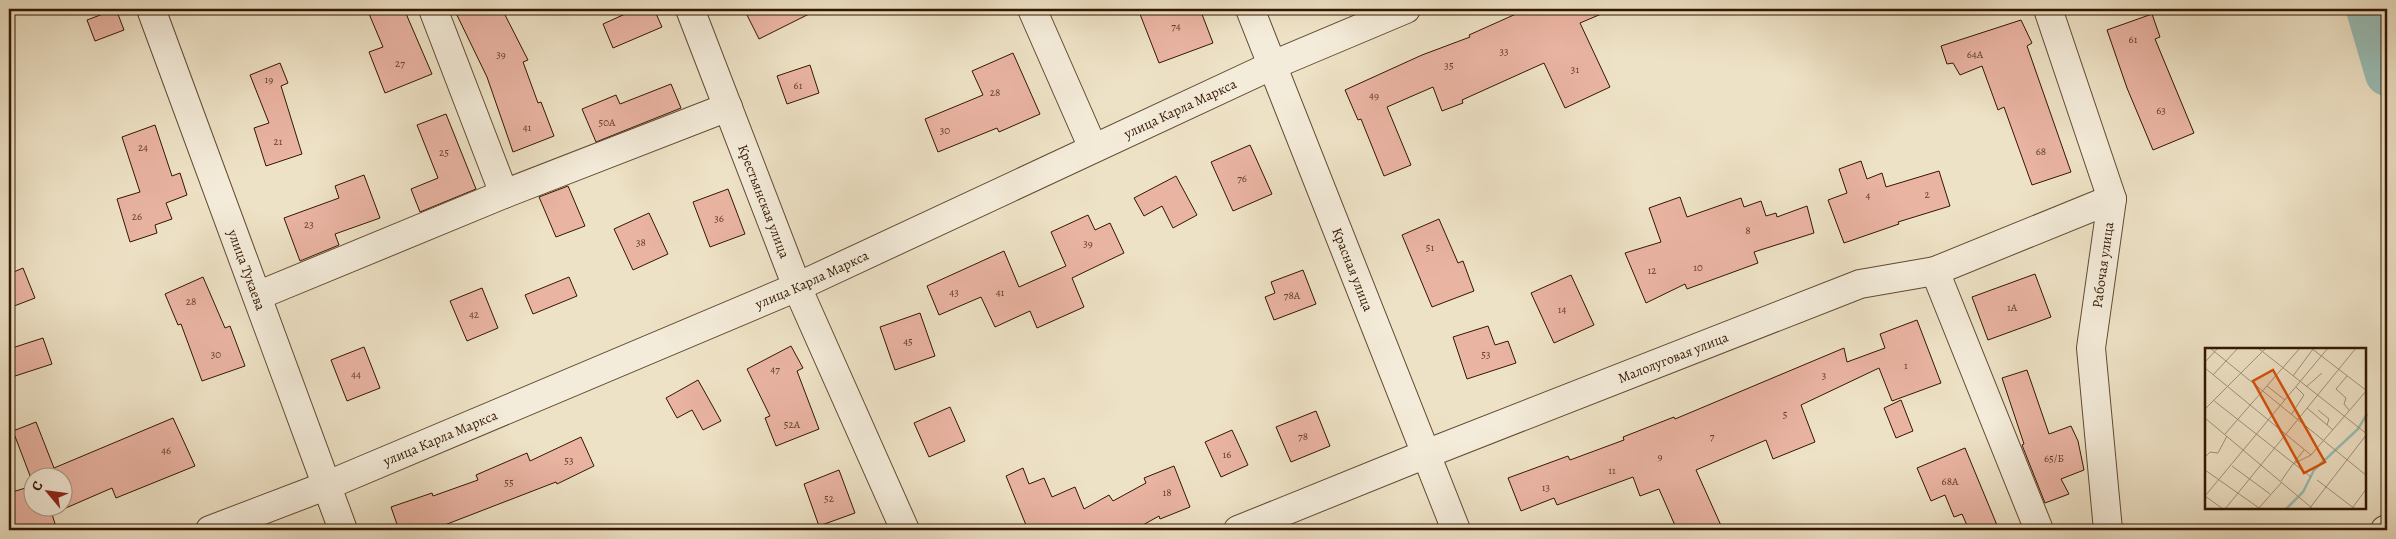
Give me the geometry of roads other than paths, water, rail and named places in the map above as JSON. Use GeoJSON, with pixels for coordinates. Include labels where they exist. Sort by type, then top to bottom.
{"type":"FeatureCollection","features":[{"type":"Feature","properties":{"kind":"street","name":"улица Тукаева"},"geometry":{"type":"LineString","coordinates":[[151,9],[343,530]]}},
{"type":"Feature","properties":{"kind":"street"},"geometry":{"type":"LineString","coordinates":[[433,9],[504,194]]}},
{"type":"Feature","properties":{"kind":"street","name":"Крестьянская улица"},"geometry":{"type":"LineString","coordinates":[[690,9],[797,287],[905,530]]}},
{"type":"Feature","properties":{"kind":"street"},"geometry":{"type":"LineString","coordinates":[[1032,9],[1093,148]]}},
{"type":"Feature","properties":{"kind":"street","name":"Красная улица"},"geometry":{"type":"LineString","coordinates":[[1250,9],[1456,530]]}},
{"type":"Feature","properties":{"kind":"street","name":"улица Карла Маркса"},"geometry":{"type":"LineString","coordinates":[[210,530],[328,485],[797,287],[1273,65],[1406,9]]}},
{"type":"Feature","properties":{"kind":"street","name":"Рабочая улица"},"geometry":{"type":"LineString","coordinates":[[2048,9],[2112,199],[2091,348],[2108,530]]}},
{"type":"Feature","properties":{"kind":"street"},"geometry":{"type":"LineString","coordinates":[[257,296],[504,194],[728,107]]}},
{"type":"Feature","properties":{"kind":"street","name":"Малолуговая улица"},"geometry":{"type":"LineString","coordinates":[[1238,530],[1426,454],[1860,284],[1935,270],[2112,199]]}},
{"type":"Feature","properties":{"kind":"street"},"geometry":{"type":"LineString","coordinates":[[1935,270],[2039,530]]}},
{"type":"Feature","properties":{"kind":"waterway"},"geometry":{"type":"LineString","coordinates":[[2368,9],[2387,74]]}}]}
